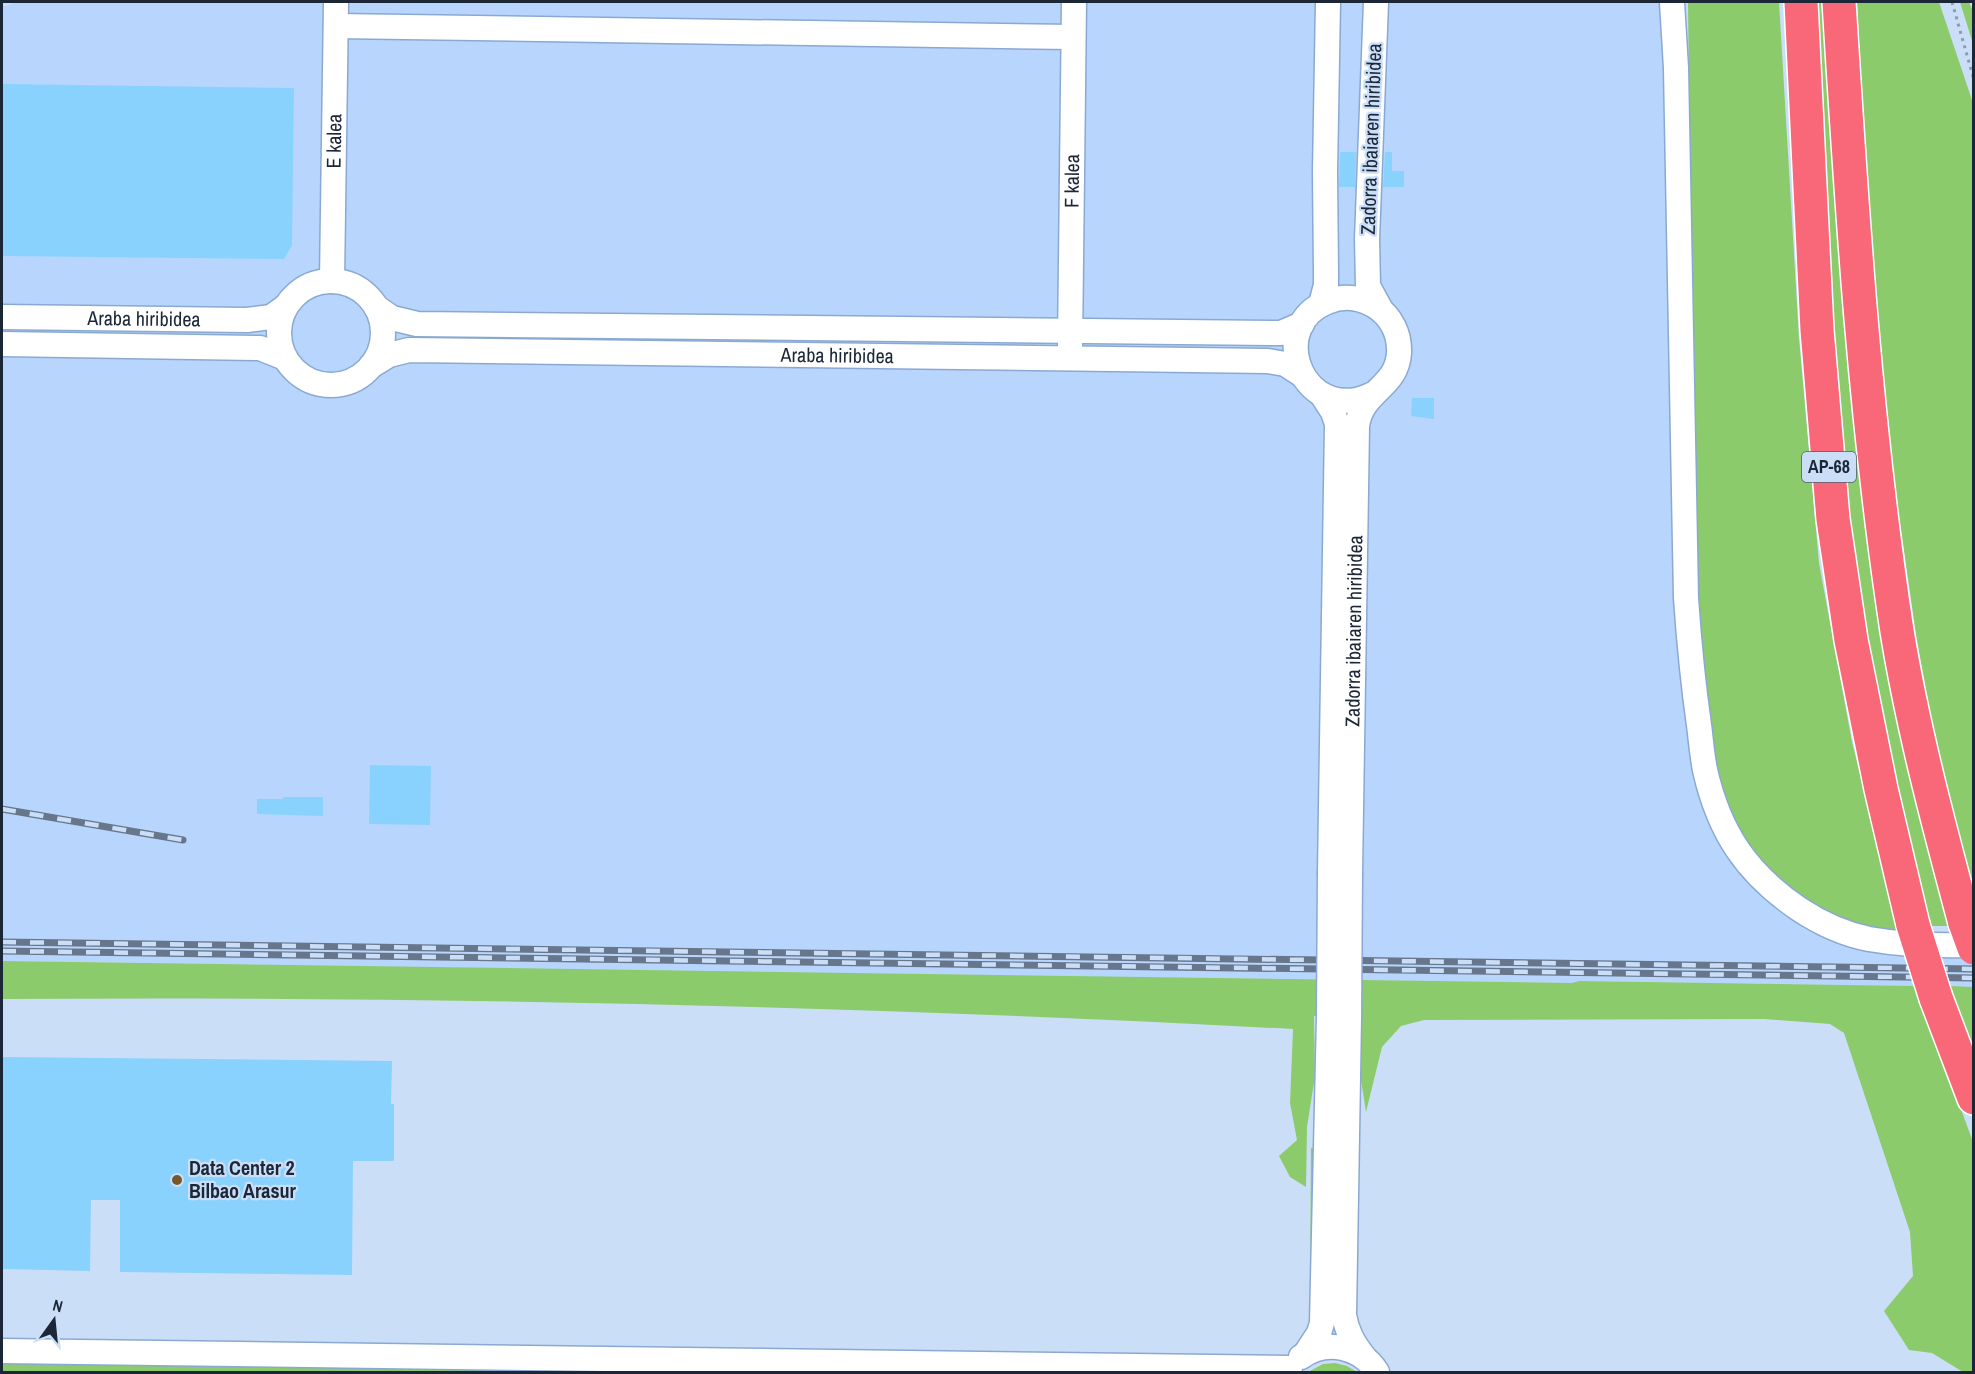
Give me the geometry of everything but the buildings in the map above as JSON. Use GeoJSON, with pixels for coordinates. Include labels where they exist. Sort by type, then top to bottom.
{"type":"FeatureCollection","features":[{"type":"Feature","properties":{"kind":"highway","name":"AP-68"},"geometry":{"type":"LineString","coordinates":[[1801,2],[1817,330],[1833,519],[1853,651],[1881,789],[1913,925],[1936,998],[1974,1098]]}},
{"type":"Feature","properties":{"kind":"highway","name":"AP-68"},"geometry":{"type":"LineString","coordinates":[[1839,2],[1861,324],[1880,507],[1898,633],[1931,797],[1971,939]]}},
{"type":"Feature","properties":{"kind":"street","name":"E kalea"},"geometry":{"type":"LineString","coordinates":[[332,281],[336,2]]}},
{"type":"Feature","properties":{"kind":"street","name":"F kalea"},"geometry":{"type":"LineString","coordinates":[[1070,358],[1074,2]]}},
{"type":"Feature","properties":{"kind":"street"},"geometry":{"type":"LineString","coordinates":[[1321,304],[1326,285],[1328,2]]}},
{"type":"Feature","properties":{"kind":"street","name":"Zadorra ibaiaren hiribidea"},"geometry":{"type":"LineString","coordinates":[[1376,2],[1367,239],[1368,286],[1381,310]]}},
{"type":"Feature","properties":{"kind":"street"},"geometry":{"type":"LineString","coordinates":[[1672,2],[1677,80],[1686,598],[1691,667],[1704,760],[1715,803],[1726,832],[1753,871],[1778,895],[1814,918],[1840,930],[1868,938],[1949,946],[1971,939]]}},
{"type":"Feature","properties":{"kind":"street"},"geometry":{"type":"LineString","coordinates":[[336,26],[1073,37]]}},
{"type":"Feature","properties":{"kind":"street"},"geometry":{"type":"LineString","coordinates":[[322,281],[344,282],[365,293],[376,307],[382,328],[381,346],[371,366],[357,378],[337,384],[317,383],[301,375],[285,358],[279,338],[280,319],[290,300],[304,288],[322,281]]}},
{"type":"Feature","properties":{"kind":"street"},"geometry":{"type":"LineString","coordinates":[[1352,297],[1367,301],[1381,310],[1392,323],[1398,338],[1399,354],[1395,370],[1386,384],[1373,394],[1357,400],[1339,400],[1322,395],[1310,386],[1302,375],[1296,358],[1296,340],[1310,312],[1321,304],[1336,298],[1352,297]]}},
{"type":"Feature","properties":{"kind":"street","name":"Araba hiribidea"},"geometry":{"type":"LineString","coordinates":[[2,317],[247,320],[271,317],[285,307]]}},
{"type":"Feature","properties":{"kind":"street","name":"Araba hiribidea"},"geometry":{"type":"LineString","coordinates":[[376,307],[392,318],[417,324],[1281,333],[1302,324]]}},
{"type":"Feature","properties":{"kind":"street","name":"Araba hiribidea"},"geometry":{"type":"LineString","coordinates":[[2,344],[260,348],[285,358]]}},
{"type":"Feature","properties":{"kind":"street","name":"Araba hiribidea"},"geometry":{"type":"LineString","coordinates":[[371,366],[389,356],[409,350],[1268,361],[1285,364],[1302,375]]}},
{"type":"Feature","properties":{"kind":"street","name":"Zadorra ibaiaren hiribidea"},"geometry":{"type":"LineString","coordinates":[[1340,873],[1357,426],[1359,414],[1373,394]]}},
{"type":"Feature","properties":{"kind":"street","name":"Zadorra ibaiaren hiribidea"},"geometry":{"type":"LineString","coordinates":[[1322,395],[1333,412],[1336,424],[1340,873]]}},
{"type":"Feature","properties":{"kind":"street"},"geometry":{"type":"LineString","coordinates":[[1340,873],[1339,1016],[1344,1315],[1346,1329],[1352,1341],[1371,1365]]}},
{"type":"Feature","properties":{"kind":"street"},"geometry":{"type":"LineString","coordinates":[[1294,1365],[1319,1333],[1322,1323],[1339,1016]]}},
{"type":"Feature","properties":{"kind":"street"},"geometry":{"type":"LineString","coordinates":[[2,1351],[1294,1365],[1325,1347],[1336,1347],[1346,1348],[1371,1365]]}},
{"type":"Feature","properties":{"kind":"path"},"geometry":{"type":"LineString","coordinates":[[1952,2],[1974,80]]}},
{"type":"Feature","properties":{"kind":"shaded area"},"geometry":{"type":"Polygon","coordinates":[[[15,2],[1664,2],[1675,540],[1683,701],[1693,759],[1710,814],[1734,868],[1766,901],[1809,932],[1856,948],[1898,953],[1973,954],[1974,987],[1579,981],[1572,983],[1266,980],[2,961],[2,6],[15,2]]]}},
{"type":"Feature","properties":{"kind":"green space"},"geometry":{"type":"Polygon","coordinates":[[[1688,2],[1779,2],[1799,338],[1819,563],[1852,742],[1900,932],[1867,926],[1820,912],[1782,889],[1736,832],[1719,788],[1708,736],[1691,544],[1688,2]]]}},
{"type":"Feature","properties":{"kind":"green space"},"geometry":{"type":"Polygon","coordinates":[[[1813,2],[1827,2],[1861,454],[1954,926],[1929,926],[1890,783],[1844,521],[1813,2]]]}},
{"type":"Feature","properties":{"kind":"green space"},"geometry":{"type":"Polygon","coordinates":[[[1857,2],[1939,2],[1973,103],[1973,895],[1942,777],[1916,635],[1892,466],[1867,198],[1857,2]]]}},
{"type":"Feature","properties":{"kind":"green space"},"geometry":{"type":"Polygon","coordinates":[[[1960,2],[1969,2],[1973,11],[1973,44],[1960,2]]]}},
{"type":"Feature","properties":{"kind":"green space"},"geometry":{"type":"Polygon","coordinates":[[[2,961],[1916,986],[1973,1142],[1973,1372],[1963,1372],[1932,1353],[1909,1350],[1884,1311],[1913,1276],[1910,1232],[1844,1033],[1830,1024],[1764,1019],[1424,1020],[1401,1026],[1382,1047],[1366,1112],[1361,1080],[1360,1017],[1314,1016],[1315,1076],[1307,1127],[1306,1187],[1290,1177],[1279,1156],[1297,1140],[1290,1103],[1293,1029],[970,1014],[648,1004],[325,999],[2,999],[2,961]]]}},
{"type":"Feature","properties":{"kind":"green space"},"geometry":{"type":"Polygon","coordinates":[[[1950,986],[1973,987],[1973,1061],[1957,1016],[1950,986]]]}},
{"type":"Feature","properties":{"kind":"green space"},"geometry":{"type":"Polygon","coordinates":[[[1311,1148],[1316,1148],[1315,1304],[1310,1304],[1311,1148]]]}},
{"type":"Feature","properties":{"kind":"green space"},"geometry":{"type":"Polygon","coordinates":[[[2,1360],[925,1372],[2,1372],[2,1360]]]}},
{"type":"Feature","properties":{"kind":"green space"},"geometry":{"type":"Polygon","coordinates":[[[1335,1363],[1357,1372],[1308,1372],[1323,1364],[1335,1363]]]}},
{"type":"Feature","properties":{"kind":"railway"},"geometry":{"type":"LineString","coordinates":[[2,809],[183,840]]}},
{"type":"Feature","properties":{"kind":"railway"},"geometry":{"type":"LineString","coordinates":[[2,942],[1974,969]]}},
{"type":"Feature","properties":{"kind":"railway"},"geometry":{"type":"LineString","coordinates":[[2,951],[1974,978]]}},
{"type":"Feature","properties":{"kind":"place","name":"Data Center 2 Bilbao Arasur"},"geometry":{"type":"Point","coordinates":[177,1180]}}]}
